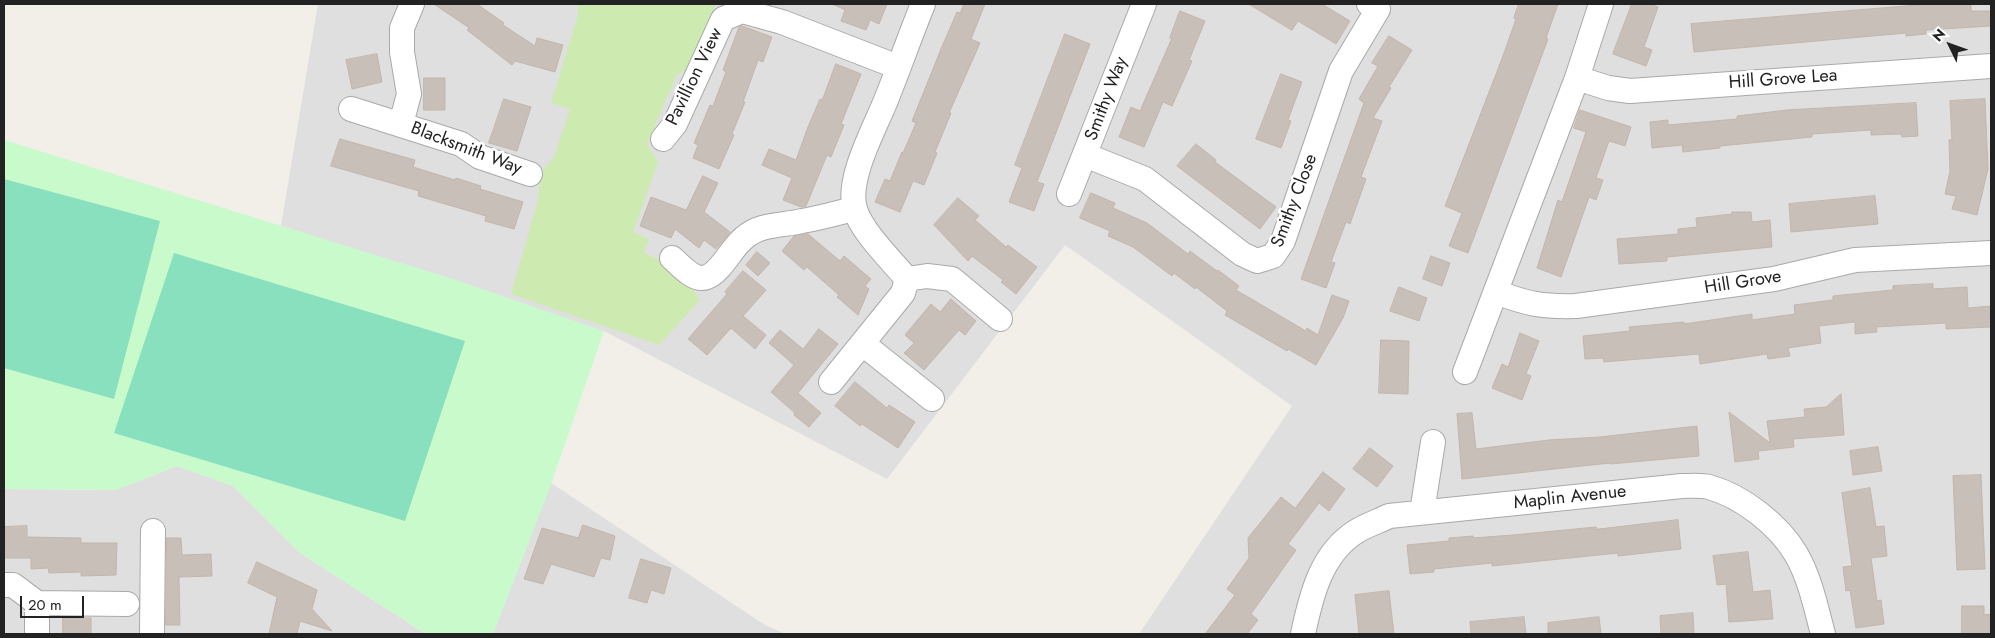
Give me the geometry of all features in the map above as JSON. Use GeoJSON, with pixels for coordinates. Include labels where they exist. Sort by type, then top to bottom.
{"type":"FeatureCollection","features":[{"type":"Feature","properties":{"kind":"street","name":"Blacksmith Way"},"geometry":{"type":"LineString","coordinates":[[401,124],[409,94],[402,52],[402,28],[412,4]]}},
{"type":"Feature","properties":{"kind":"street"},"geometry":{"type":"LineString","coordinates":[[907,279],[864,228],[854,209],[854,194],[858,166],[887,100],[923,4]]}},
{"type":"Feature","properties":{"kind":"street","name":"Smithy Way"},"geometry":{"type":"LineString","coordinates":[[1069,194],[1144,4]]}},
{"type":"Feature","properties":{"kind":"street","name":"Smithy Close"},"geometry":{"type":"LineString","coordinates":[[1085,155],[1145,179],[1242,254],[1257,260],[1273,256],[1283,241],[1341,71],[1378,9],[1369,4]]}},
{"type":"Feature","properties":{"kind":"street"},"geometry":{"type":"LineString","coordinates":[[1465,372],[1577,78],[1601,4]]}},
{"type":"Feature","properties":{"kind":"street","name":"Pavillion View"},"geometry":{"type":"LineString","coordinates":[[663,139],[675,124],[723,19],[742,11],[782,22],[898,67]]}},
{"type":"Feature","properties":{"kind":"street","name":"Hill Grove Lea"},"geometry":{"type":"LineString","coordinates":[[1577,78],[1608,88],[1630,91],[1991,66]]}},
{"type":"Feature","properties":{"kind":"street","name":"Blacksmith Way"},"geometry":{"type":"LineString","coordinates":[[351,109],[461,144],[480,157],[530,174]]}},
{"type":"Feature","properties":{"kind":"street"},"geometry":{"type":"LineString","coordinates":[[672,258],[696,278],[707,278],[716,271],[744,238],[762,227],[800,222],[854,209]]}},
{"type":"Feature","properties":{"kind":"street","name":"Hill Grove"},"geometry":{"type":"LineString","coordinates":[[1496,292],[1522,302],[1552,306],[1576,306],[1774,279],[1855,260],[1991,253]]}},
{"type":"Feature","properties":{"kind":"street"},"geometry":{"type":"LineString","coordinates":[[907,279],[927,276],[952,279],[1000,319]]}},
{"type":"Feature","properties":{"kind":"street"},"geometry":{"type":"LineString","coordinates":[[832,382],[903,293],[907,279]]}},
{"type":"Feature","properties":{"kind":"street"},"geometry":{"type":"LineString","coordinates":[[863,344],[932,399]]}},
{"type":"Feature","properties":{"kind":"street"},"geometry":{"type":"LineString","coordinates":[[1422,512],[1433,442]]}},
{"type":"Feature","properties":{"kind":"street","name":"Maplin Avenue"},"geometry":{"type":"LineString","coordinates":[[1303,634],[1311,598],[1322,572],[1336,550],[1356,531],[1389,516],[1682,486],[1708,487],[1729,495],[1779,530],[1796,554],[1809,582],[1823,634]]}},
{"type":"Feature","properties":{"kind":"street"},"geometry":{"type":"LineString","coordinates":[[152,634],[153,531]]}},
{"type":"Feature","properties":{"kind":"street"},"geometry":{"type":"LineString","coordinates":[[4,584],[13,586],[37,604],[126,604]]}},
{"type":"Feature","properties":{"kind":"street"},"geometry":{"type":"LineString","coordinates":[[37,604],[38,634]]}},
{"type":"Feature","properties":{"kind":"shaded area"},"geometry":{"type":"Polygon","coordinates":[[[318,4],[1991,4],[1991,634],[1139,634],[1292,406],[1065,245],[887,479],[604,331],[281,226],[318,4]]]}},
{"type":"Feature","properties":{"kind":"shaded area"},"geometry":{"type":"Polygon","coordinates":[[[177,466],[233,486],[300,553],[426,634],[4,634],[4,489],[115,490],[177,466]]]}},
{"type":"Feature","properties":{"kind":"shaded area"},"geometry":{"type":"Polygon","coordinates":[[[551,483],[765,625],[786,634],[493,634],[551,483]]]}},
{"type":"Feature","properties":{"kind":"green space"},"geometry":{"type":"Polygon","coordinates":[[[578,4],[715,5],[685,72],[677,74],[647,144],[658,162],[633,232],[649,239],[644,253],[670,264],[692,287],[700,300],[659,345],[511,294],[537,204],[541,173],[554,157],[570,109],[551,103],[578,15],[578,4]]]}},
{"type":"Feature","properties":{"kind":"green space"},"geometry":{"type":"Polygon","coordinates":[[[4,140],[456,280],[604,331],[550,487],[493,634],[426,634],[300,553],[233,486],[177,466],[116,490],[4,489],[4,140]]]}},
{"type":"Feature","properties":{"kind":"green space"},"geometry":{"type":"Polygon","coordinates":[[[4,179],[160,221],[114,399],[4,368],[4,179]]]}},
{"type":"Feature","properties":{"kind":"green space"},"geometry":{"type":"Polygon","coordinates":[[[174,253],[465,341],[405,521],[114,433],[174,253]]]}},
{"type":"Feature","properties":{"kind":"building"},"geometry":{"type":"Polygon","coordinates":[[[434,4],[477,4],[504,23],[503,25],[535,46],[537,38],[563,45],[555,72],[515,61],[512,65],[467,30],[469,28],[434,4]]]}},
{"type":"Feature","properties":{"kind":"building"},"geometry":{"type":"Polygon","coordinates":[[[832,4],[887,4],[879,24],[870,20],[866,30],[841,21],[845,10],[832,4]]]}},
{"type":"Feature","properties":{"kind":"building"},"geometry":{"type":"Polygon","coordinates":[[[964,4],[985,4],[971,39],[980,43],[949,113],[951,113],[924,185],[913,181],[900,212],[875,202],[885,179],[890,181],[903,153],[916,123],[912,121],[941,49],[957,12],[960,13],[964,4]]]}},
{"type":"Feature","properties":{"kind":"building"},"geometry":{"type":"Polygon","coordinates":[[[1249,4],[1322,4],[1350,21],[1336,44],[1298,21],[1292,30],[1249,4]]]}},
{"type":"Feature","properties":{"kind":"building"},"geometry":{"type":"Polygon","coordinates":[[[1519,4],[1558,4],[1546,38],[1548,39],[1468,253],[1449,246],[1462,213],[1445,206],[1503,56],[1516,19],[1514,18],[1519,4]]]}},
{"type":"Feature","properties":{"kind":"building"},"geometry":{"type":"Polygon","coordinates":[[[1632,4],[1649,4],[1658,7],[1644,47],[1652,50],[1646,66],[1613,54],[1632,4]]]}},
{"type":"Feature","properties":{"kind":"building"},"geometry":{"type":"Polygon","coordinates":[[[1930,4],[1971,4],[1971,11],[1991,11],[1991,26],[1926,30],[1926,34],[1906,36],[1906,33],[1694,52],[1691,24],[1930,4]]]}},
{"type":"Feature","properties":{"kind":"building"},"geometry":{"type":"Polygon","coordinates":[[[1180,11],[1205,21],[1189,60],[1192,61],[1172,106],[1163,102],[1144,147],[1119,137],[1131,107],[1140,111],[1172,38],[1170,38],[1180,11]]]}},
{"type":"Feature","properties":{"kind":"building"},"geometry":{"type":"Polygon","coordinates":[[[742,26],[772,37],[763,62],[758,60],[743,102],[745,102],[732,134],[734,135],[719,169],[693,158],[698,145],[694,143],[710,105],[713,106],[726,72],[723,70],[739,27],[742,26]]]}},
{"type":"Feature","properties":{"kind":"building"},"geometry":{"type":"Polygon","coordinates":[[[1065,34],[1090,44],[1037,182],[1044,184],[1034,211],[1009,202],[1022,168],[1015,165],[1065,34]]]}},
{"type":"Feature","properties":{"kind":"building"},"geometry":{"type":"Polygon","coordinates":[[[1389,36],[1412,50],[1389,87],[1391,88],[1373,118],[1382,121],[1361,177],[1366,179],[1350,224],[1346,222],[1331,262],[1335,263],[1326,288],[1301,279],[1364,103],[1359,99],[1378,66],[1372,63],[1389,36]]]}},
{"type":"Feature","properties":{"kind":"building"},"geometry":{"type":"Polygon","coordinates":[[[377,54],[382,82],[352,89],[346,60],[377,54]]]}},
{"type":"Feature","properties":{"kind":"building"},"geometry":{"type":"Polygon","coordinates":[[[836,64],[861,74],[841,124],[844,125],[831,157],[827,155],[806,206],[801,207],[783,200],[792,178],[762,165],[769,149],[796,160],[808,127],[820,99],[822,100],[836,64]]]}},
{"type":"Feature","properties":{"kind":"building"},"geometry":{"type":"Polygon","coordinates":[[[1281,74],[1302,82],[1288,120],[1291,121],[1281,148],[1256,139],[1281,74]]]}},
{"type":"Feature","properties":{"kind":"building"},"geometry":{"type":"Polygon","coordinates":[[[424,78],[445,78],[445,110],[424,110],[424,78]]]}},
{"type":"Feature","properties":{"kind":"building"},"geometry":{"type":"Polygon","coordinates":[[[504,99],[531,107],[517,151],[489,143],[504,99]]]}},
{"type":"Feature","properties":{"kind":"building"},"geometry":{"type":"Polygon","coordinates":[[[1985,99],[1988,169],[1977,215],[1952,209],[1956,196],[1945,194],[1950,171],[1949,140],[1952,140],[1950,101],[1985,99]]]}},
{"type":"Feature","properties":{"kind":"building"},"geometry":{"type":"Polygon","coordinates":[[[1916,103],[1918,136],[1902,137],[1901,134],[1871,135],[1871,130],[1812,134],[1812,137],[1720,146],[1720,148],[1683,152],[1682,145],[1652,148],[1650,122],[1668,120],[1668,125],[1737,119],[1737,116],[1787,110],[1916,103]]]}},
{"type":"Feature","properties":{"kind":"building"},"geometry":{"type":"Polygon","coordinates":[[[1580,110],[1631,127],[1625,146],[1609,141],[1596,178],[1603,180],[1596,200],[1589,197],[1561,277],[1537,268],[1558,200],[1562,202],[1586,132],[1574,128],[1580,110]]]}},
{"type":"Feature","properties":{"kind":"building"},"geometry":{"type":"Polygon","coordinates":[[[340,139],[415,160],[413,167],[455,180],[456,178],[481,186],[480,189],[523,202],[514,229],[485,221],[486,216],[418,196],[419,191],[331,166],[340,139]]]}},
{"type":"Feature","properties":{"kind":"building"},"geometry":{"type":"Polygon","coordinates":[[[1196,144],[1216,160],[1215,162],[1276,207],[1260,229],[1177,166],[1196,144]]]}},
{"type":"Feature","properties":{"kind":"building"},"geometry":{"type":"Polygon","coordinates":[[[703,176],[718,183],[704,212],[730,232],[716,249],[704,240],[699,248],[675,229],[671,238],[640,226],[651,197],[686,210],[703,176]]]}},
{"type":"Feature","properties":{"kind":"building"},"geometry":{"type":"Polygon","coordinates":[[[1091,193],[1115,203],[1113,208],[1147,223],[1188,254],[1190,251],[1218,270],[1239,286],[1236,290],[1306,331],[1307,328],[1318,335],[1332,295],[1349,301],[1343,318],[1316,365],[1288,349],[1287,351],[1225,315],[1227,311],[1196,287],[1195,289],[1174,273],[1172,276],[1133,247],[1108,236],[1110,231],[1080,218],[1091,193]]]}},
{"type":"Feature","properties":{"kind":"building"},"geometry":{"type":"Polygon","coordinates":[[[1875,196],[1878,224],[1791,232],[1789,204],[1875,196]]]}},
{"type":"Feature","properties":{"kind":"building"},"geometry":{"type":"Polygon","coordinates":[[[958,198],[979,216],[975,220],[1006,247],[1008,245],[1037,267],[1016,294],[1001,282],[1003,280],[972,256],[968,261],[934,225],[958,198]]]}},
{"type":"Feature","properties":{"kind":"building"},"geometry":{"type":"Polygon","coordinates":[[[1732,212],[1751,212],[1752,222],[1770,220],[1772,247],[1667,257],[1667,261],[1619,264],[1617,239],[1678,234],[1678,229],[1697,227],[1696,218],[1732,214],[1732,212]]]}},
{"type":"Feature","properties":{"kind":"building"},"geometry":{"type":"Polygon","coordinates":[[[808,234],[840,261],[844,256],[871,279],[865,286],[869,289],[858,315],[837,297],[839,295],[807,267],[804,270],[782,251],[794,236],[808,234]]]}},
{"type":"Feature","properties":{"kind":"building"},"geometry":{"type":"Polygon","coordinates":[[[757,252],[770,263],[758,276],[746,265],[757,252]]]}},
{"type":"Feature","properties":{"kind":"building"},"geometry":{"type":"Polygon","coordinates":[[[1431,256],[1450,263],[1442,286],[1423,279],[1431,256]]]}},
{"type":"Feature","properties":{"kind":"building"},"geometry":{"type":"Polygon","coordinates":[[[743,271],[766,290],[743,316],[766,335],[755,349],[731,328],[707,355],[688,339],[727,294],[725,292],[743,271]]]}},
{"type":"Feature","properties":{"kind":"building"},"geometry":{"type":"Polygon","coordinates":[[[1933,284],[1933,289],[1967,287],[1968,308],[1991,306],[1991,327],[1946,329],[1946,323],[1876,327],[1877,332],[1855,334],[1855,322],[1819,326],[1821,343],[1788,348],[1790,356],[1768,359],[1767,354],[1700,364],[1699,354],[1604,362],[1603,358],[1585,359],[1583,336],[1630,331],[1629,327],[1684,322],[1684,324],[1752,314],[1752,320],[1795,314],[1794,305],[1833,300],[1833,296],[1893,290],[1893,286],[1933,284]]]}},
{"type":"Feature","properties":{"kind":"building"},"geometry":{"type":"Polygon","coordinates":[[[1399,287],[1427,298],[1419,321],[1390,311],[1399,287]]]}},
{"type":"Feature","properties":{"kind":"building"},"geometry":{"type":"Polygon","coordinates":[[[951,299],[976,321],[965,335],[959,330],[924,370],[904,353],[914,343],[905,335],[931,304],[940,312],[951,299]]]}},
{"type":"Feature","properties":{"kind":"building"},"geometry":{"type":"Polygon","coordinates":[[[819,329],[838,344],[798,393],[821,413],[809,427],[771,392],[794,365],[769,343],[780,330],[803,349],[819,329]]]}},
{"type":"Feature","properties":{"kind":"building"},"geometry":{"type":"Polygon","coordinates":[[[1520,333],[1539,341],[1526,374],[1531,376],[1522,400],[1492,388],[1502,364],[1508,367],[1520,333]]]}},
{"type":"Feature","properties":{"kind":"building"},"geometry":{"type":"Polygon","coordinates":[[[1381,340],[1409,341],[1408,394],[1379,393],[1381,340]]]}},
{"type":"Feature","properties":{"kind":"building"},"geometry":{"type":"Polygon","coordinates":[[[855,382],[887,408],[889,405],[915,422],[898,448],[862,424],[860,426],[835,406],[855,382]]]}},
{"type":"Feature","properties":{"kind":"building"},"geometry":{"type":"Polygon","coordinates":[[[1841,394],[1844,435],[1793,439],[1794,447],[1758,451],[1759,459],[1735,462],[1729,412],[1770,443],[1767,421],[1805,417],[1804,409],[1826,407],[1841,394]]]}},
{"type":"Feature","properties":{"kind":"building"},"geometry":{"type":"Polygon","coordinates":[[[1472,413],[1476,449],[1697,426],[1699,456],[1610,463],[1462,479],[1457,414],[1472,413]]]}},
{"type":"Feature","properties":{"kind":"building"},"geometry":{"type":"Polygon","coordinates":[[[1878,447],[1882,471],[1853,475],[1850,451],[1878,447]]]}},
{"type":"Feature","properties":{"kind":"building"},"geometry":{"type":"Polygon","coordinates":[[[1370,448],[1393,466],[1377,487],[1353,469],[1370,448]]]}},
{"type":"Feature","properties":{"kind":"building"},"geometry":{"type":"Polygon","coordinates":[[[1323,472],[1345,489],[1329,511],[1319,503],[1288,544],[1296,550],[1251,614],[1258,620],[1247,634],[1205,634],[1235,595],[1227,589],[1249,558],[1248,538],[1281,497],[1295,508],[1323,472]]]}},
{"type":"Feature","properties":{"kind":"building"},"geometry":{"type":"Polygon","coordinates":[[[1981,475],[1985,569],[1957,570],[1953,476],[1981,475]]]}},
{"type":"Feature","properties":{"kind":"building"},"geometry":{"type":"Polygon","coordinates":[[[1870,488],[1876,527],[1884,526],[1887,556],[1871,558],[1877,601],[1881,600],[1884,624],[1856,628],[1850,590],[1846,591],[1843,567],[1852,566],[1842,493],[1870,488]]]}},
{"type":"Feature","properties":{"kind":"building"},"geometry":{"type":"Polygon","coordinates":[[[1678,520],[1681,549],[1618,556],[1618,553],[1492,566],[1492,563],[1434,569],[1434,572],[1410,574],[1407,545],[1449,541],[1449,538],[1473,536],[1473,538],[1596,527],[1597,529],[1678,520]]]}},
{"type":"Feature","properties":{"kind":"building"},"geometry":{"type":"Polygon","coordinates":[[[583,525],[615,536],[610,560],[601,558],[594,577],[551,564],[543,584],[524,579],[542,528],[578,538],[583,525]]]}},
{"type":"Feature","properties":{"kind":"building"},"geometry":{"type":"Polygon","coordinates":[[[27,526],[27,537],[81,538],[81,543],[117,543],[116,575],[81,576],[81,572],[49,573],[48,568],[31,569],[31,558],[4,558],[4,527],[27,526]]]}},
{"type":"Feature","properties":{"kind":"building"},"geometry":{"type":"Polygon","coordinates":[[[167,538],[181,538],[182,555],[211,554],[212,576],[179,577],[180,625],[166,625],[167,538]]]}},
{"type":"Feature","properties":{"kind":"building"},"geometry":{"type":"Polygon","coordinates":[[[1748,552],[1753,592],[1770,590],[1773,619],[1729,622],[1726,584],[1717,585],[1713,556],[1748,552]]]}},
{"type":"Feature","properties":{"kind":"building"},"geometry":{"type":"Polygon","coordinates":[[[641,559],[671,568],[664,594],[651,590],[647,603],[629,598],[641,559]]]}},
{"type":"Feature","properties":{"kind":"building"},"geometry":{"type":"Polygon","coordinates":[[[257,562],[317,590],[312,609],[332,631],[300,621],[297,634],[269,634],[277,597],[248,583],[257,562]]]}},
{"type":"Feature","properties":{"kind":"building"},"geometry":{"type":"Polygon","coordinates":[[[1389,591],[1394,634],[1359,634],[1355,595],[1389,591]]]}},
{"type":"Feature","properties":{"kind":"building"},"geometry":{"type":"Polygon","coordinates":[[[1962,606],[1984,606],[1984,615],[1991,614],[1991,634],[1962,634],[1962,606]]]}},
{"type":"Feature","properties":{"kind":"building"},"geometry":{"type":"Polygon","coordinates":[[[1693,613],[1694,634],[1661,634],[1660,616],[1693,613]]]}},
{"type":"Feature","properties":{"kind":"building"},"geometry":{"type":"Polygon","coordinates":[[[1524,617],[1526,634],[1471,634],[1470,622],[1524,617]]]}},
{"type":"Feature","properties":{"kind":"building"},"geometry":{"type":"Polygon","coordinates":[[[1599,617],[1601,634],[1548,634],[1548,623],[1599,617]]]}},
{"type":"Feature","properties":{"kind":"building"},"geometry":{"type":"Polygon","coordinates":[[[63,618],[91,618],[91,634],[63,634],[63,618]]]}}]}
